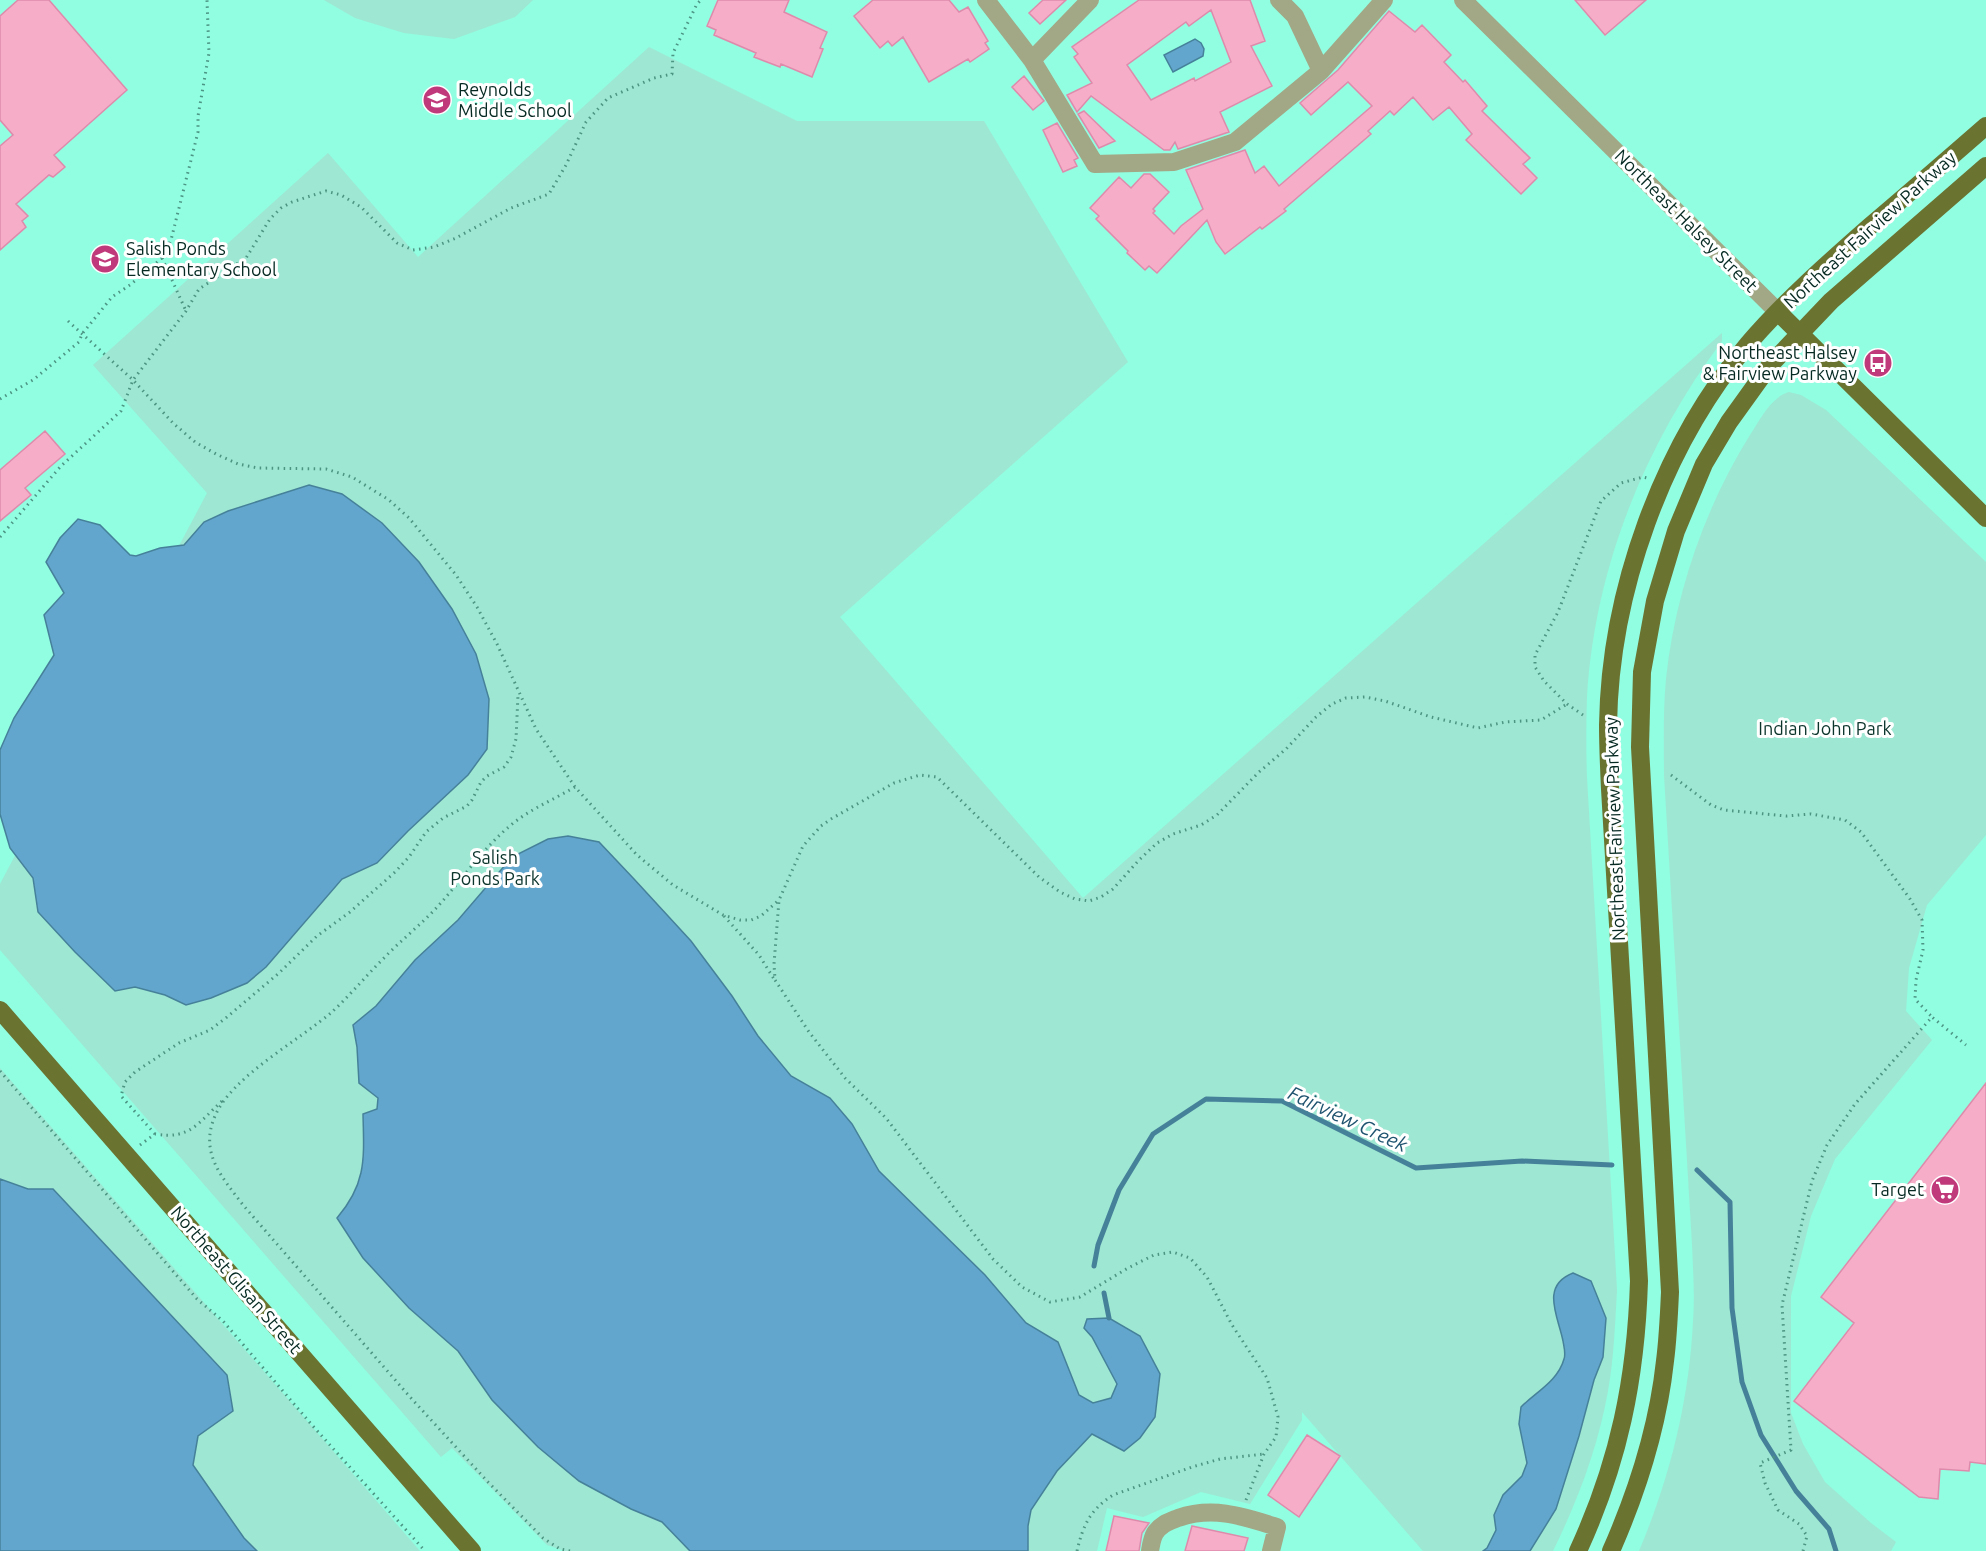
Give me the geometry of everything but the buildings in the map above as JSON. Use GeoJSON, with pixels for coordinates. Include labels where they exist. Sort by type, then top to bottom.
{"type":"FeatureCollection","features":[{"type":"Feature","properties":{"kind":"main road","name":"Northeast Fairview Parkway"},"geometry":{"type":"LineString","coordinates":[[1578,1551],[1599,1502],[1618,1441],[1633,1370],[1638,1329],[1639,1281],[1608,724],[1613,663],[1624,601],[1642,538],[1663,482],[1699,414],[1748,344],[1811,278],[1986,126]]}},
{"type":"Feature","properties":{"kind":"main road","name":"Northeast Fairview Parkway"},"geometry":{"type":"LineString","coordinates":[[1611,1551],[1632,1497],[1649,1443],[1665,1361],[1670,1292],[1640,747],[1640,699],[1645,650],[1655,601],[1672,541],[1704,464],[1770,365],[1831,301],[1986,166]]}},
{"type":"Feature","properties":{"kind":"main road","name":"Northeast Halsey Street"},"geometry":{"type":"LineString","coordinates":[[1778,312],[1986,518]]}},
{"type":"Feature","properties":{"kind":"main road","name":"Northeast Glisan Street"},"geometry":{"type":"LineString","coordinates":[[0,1010],[472,1551]]}},
{"type":"Feature","properties":{"kind":"street"},"geometry":{"type":"LineString","coordinates":[[986,0],[1032,60],[1095,164],[1174,162],[1235,142],[1321,71],[1384,0]]}},
{"type":"Feature","properties":{"kind":"street"},"geometry":{"type":"LineString","coordinates":[[1032,60],[1090,0]]}},
{"type":"Feature","properties":{"kind":"street"},"geometry":{"type":"LineString","coordinates":[[1279,0],[1295,16],[1321,71]]}},
{"type":"Feature","properties":{"kind":"street","name":"Northeast Halsey Street"},"geometry":{"type":"LineString","coordinates":[[1463,0],[1778,312]]}},
{"type":"Feature","properties":{"kind":"street"},"geometry":{"type":"LineString","coordinates":[[1150,1551],[1154,1534],[1164,1523],[1206,1511],[1239,1515],[1277,1527],[1271,1551]]}},
{"type":"Feature","properties":{"kind":"path"},"geometry":{"type":"LineString","coordinates":[[0,399],[33,380],[79,342],[82,334],[112,297],[162,258],[171,240],[196,144],[198,116],[209,53],[207,0]]}},
{"type":"Feature","properties":{"kind":"path"},"geometry":{"type":"LineString","coordinates":[[0,537],[61,466],[121,411],[133,380],[186,311],[199,289],[246,258],[270,219],[281,208],[326,191],[341,195],[361,207],[397,243],[413,250],[434,247],[456,238],[511,208],[549,194],[566,165],[585,122],[608,98],[654,78],[672,74],[673,53],[701,0]]}},
{"type":"Feature","properties":{"kind":"path"},"geometry":{"type":"LineString","coordinates":[[162,258],[186,311]]}},
{"type":"Feature","properties":{"kind":"path"},"geometry":{"type":"LineString","coordinates":[[68,321],[133,380],[173,423],[195,442],[216,454],[238,464],[258,468],[326,469],[352,477],[389,500],[409,518],[456,575],[497,644],[536,729],[575,787],[637,855],[673,885],[723,915],[740,920],[751,920],[761,916],[779,900]]}},
{"type":"Feature","properties":{"kind":"path"},"geometry":{"type":"LineString","coordinates":[[1583,715],[1567,704],[1544,681],[1535,667],[1535,655],[1558,612],[1601,501],[1621,483],[1643,477],[1663,482]]}},
{"type":"Feature","properties":{"kind":"path"},"geometry":{"type":"LineString","coordinates":[[518,693],[516,739],[511,758],[504,766],[481,782],[467,806],[443,818],[426,832],[409,857],[395,872],[350,912],[317,936],[227,1017],[210,1029],[170,1048],[135,1072],[125,1082],[122,1096],[155,1134],[171,1137],[187,1132],[259,1066],[331,1012],[352,993],[383,959],[439,905],[469,867],[505,831],[523,816],[575,787]]}},
{"type":"Feature","properties":{"kind":"path"},"geometry":{"type":"LineString","coordinates":[[775,980],[779,900],[803,846],[821,826],[894,783],[920,775],[937,777],[1039,877],[1060,892],[1075,899],[1089,901],[1113,889],[1157,843],[1173,834],[1201,825],[1217,814],[1258,772],[1286,749],[1316,717],[1332,704],[1346,698],[1365,697],[1385,700],[1431,717],[1478,728],[1505,722],[1541,720],[1567,704]]}},
{"type":"Feature","properties":{"kind":"path"},"geometry":{"type":"LineString","coordinates":[[1671,775],[1711,805],[1724,810],[1786,816],[1811,814],[1845,820],[1861,832],[1910,899],[1922,920],[1923,950],[1916,980],[1916,999],[1932,1017],[1966,1045]]}},
{"type":"Feature","properties":{"kind":"path"},"geometry":{"type":"LineString","coordinates":[[723,915],[759,955],[809,1032],[845,1078],[886,1118],[993,1258],[1022,1287],[1050,1302],[1080,1297],[1154,1255],[1173,1252],[1190,1258],[1207,1277],[1232,1324],[1267,1378],[1278,1417],[1276,1437],[1264,1454],[1239,1515]]}},
{"type":"Feature","properties":{"kind":"path"},"geometry":{"type":"LineString","coordinates":[[1803,1551],[1807,1536],[1799,1524],[1778,1510],[1765,1483],[1760,1463],[1791,1450],[1782,1305],[1812,1181],[1827,1145],[1855,1104],[1932,1017]]}},
{"type":"Feature","properties":{"kind":"path"},"geometry":{"type":"LineString","coordinates":[[0,1071],[197,1299],[223,1321],[425,1551]]}},
{"type":"Feature","properties":{"kind":"path"},"geometry":{"type":"LineString","coordinates":[[223,1100],[212,1125],[210,1146],[212,1160],[237,1197],[410,1397],[488,1482],[543,1538],[560,1549],[570,1551]]}},
{"type":"Feature","properties":{"kind":"path"},"geometry":{"type":"LineString","coordinates":[[127,1155],[155,1134]]}},
{"type":"Feature","properties":{"kind":"path"},"geometry":{"type":"LineString","coordinates":[[1077,1551],[1081,1531],[1086,1521],[1102,1502],[1113,1495],[1220,1459],[1264,1454]]}},
{"type":"Feature","properties":{"kind":"green space"},"geometry":{"type":"Polygon","coordinates":[[[324,0],[533,0],[515,17],[454,39],[404,33],[355,18],[324,0]]]}},
{"type":"Feature","properties":{"kind":"green space","name":"Salish Ponds Park"},"geometry":{"type":"Polygon","coordinates":[[[649,47],[797,121],[984,121],[1128,362],[840,617],[1083,898],[1722,333],[1722,341],[1694,381],[1670,422],[1629,509],[1613,554],[1592,648],[1587,696],[1587,778],[1617,1290],[1612,1366],[1604,1412],[1586,1473],[1553,1551],[1423,1551],[1302,1412],[1302,1420],[1250,1504],[1201,1492],[1143,1517],[1107,1508],[1097,1551],[565,1551],[547,1545],[452,1448],[441,1457],[0,950],[0,884],[207,493],[93,365],[328,153],[418,257],[649,47]]]}},
{"type":"Feature","properties":{"kind":"green space","name":"Indian John Park"},"geometry":{"type":"Polygon","coordinates":[[[1789,392],[1801,395],[1826,410],[1986,562],[1986,835],[1927,905],[1909,968],[1906,1011],[1932,1040],[1835,1159],[1811,1216],[1791,1296],[1791,1413],[1803,1444],[1825,1482],[1896,1542],[1891,1551],[1639,1551],[1660,1496],[1676,1439],[1687,1381],[1694,1312],[1664,775],[1664,715],[1670,647],[1694,552],[1719,492],[1766,410],[1777,399],[1789,392]]]}},
{"type":"Feature","properties":{"kind":"green space"},"geometry":{"type":"Polygon","coordinates":[[[0,1068],[420,1551],[257,1551],[244,1538],[193,1465],[197,1436],[233,1411],[53,1190],[28,1189],[0,1179],[0,1068]]]}},
{"type":"Feature","properties":{"kind":"shaded area"},"geometry":{"type":"Polygon","coordinates":[[[1195,39],[1204,49],[1203,56],[1173,72],[1164,55],[1195,39]]]}},
{"type":"Feature","properties":{"kind":"shaded area"},"geometry":{"type":"Polygon","coordinates":[[[309,485],[342,494],[382,523],[419,562],[452,609],[476,654],[489,699],[487,749],[468,775],[377,863],[342,879],[266,967],[247,983],[211,998],[186,1005],[165,995],[135,987],[115,991],[38,912],[33,878],[10,848],[0,814],[0,750],[14,718],[54,655],[44,615],[64,593],[46,562],[60,538],[78,519],[100,525],[130,555],[136,556],[160,548],[184,545],[204,522],[228,511],[309,485]]]}},
{"type":"Feature","properties":{"kind":"shaded area"},"geometry":{"type":"Polygon","coordinates":[[[568,836],[599,842],[691,941],[732,996],[758,1036],[791,1076],[830,1098],[852,1124],[879,1171],[985,1275],[1026,1323],[1058,1342],[1079,1395],[1093,1403],[1111,1398],[1117,1384],[1092,1337],[1084,1328],[1087,1319],[1109,1318],[1140,1336],[1160,1374],[1155,1417],[1140,1438],[1124,1451],[1092,1434],[1057,1471],[1031,1510],[1028,1526],[1028,1551],[690,1551],[662,1522],[631,1509],[579,1481],[538,1447],[492,1400],[458,1351],[409,1308],[363,1258],[337,1218],[354,1193],[362,1169],[363,1114],[377,1109],[378,1098],[359,1083],[353,1025],[376,1006],[415,960],[458,920],[512,857],[548,839],[568,836]]]}},
{"type":"Feature","properties":{"kind":"shaded area"},"geometry":{"type":"Polygon","coordinates":[[[0,1179],[28,1189],[53,1189],[227,1375],[233,1411],[198,1436],[193,1465],[244,1538],[257,1551],[0,1551],[0,1179]]]}},
{"type":"Feature","properties":{"kind":"shaded area"},"geometry":{"type":"Polygon","coordinates":[[[1573,1273],[1591,1281],[1606,1318],[1603,1357],[1594,1380],[1556,1509],[1530,1551],[1483,1551],[1487,1548],[1496,1530],[1494,1515],[1503,1495],[1522,1476],[1527,1463],[1519,1424],[1521,1407],[1552,1380],[1564,1359],[1554,1294],[1563,1279],[1573,1273]]]}},
{"type":"Feature","properties":{"kind":"waterway","name":"Fairview Creek"},"geometry":{"type":"LineString","coordinates":[[1094,1266],[1098,1245],[1119,1190],[1153,1134],[1206,1099],[1282,1101],[1416,1168],[1522,1161],[1612,1165]]}},
{"type":"Feature","properties":{"kind":"waterway","name":"Fairview Creek"},"geometry":{"type":"LineString","coordinates":[[1697,1170],[1730,1202],[1732,1308],[1742,1382],[1761,1435],[1796,1491],[1829,1529],[1836,1551]]}},
{"type":"Feature","properties":{"kind":"waterway","name":"Fairview Creek"},"geometry":{"type":"LineString","coordinates":[[1104,1293],[1109,1318]]}},
{"type":"Feature","properties":{"kind":"place","name":"Reynolds Middle School"},"geometry":{"type":"Point","coordinates":[437,100]}},
{"type":"Feature","properties":{"kind":"place","name":"Salish Ponds Elementary School"},"geometry":{"type":"Point","coordinates":[105,259]}},
{"type":"Feature","properties":{"kind":"place","name":"Northeast Halsey & Fairview Parkway"},"geometry":{"type":"Point","coordinates":[1878,363]}},
{"type":"Feature","properties":{"kind":"place","name":"Target"},"geometry":{"type":"Point","coordinates":[1945,1190]}}]}
